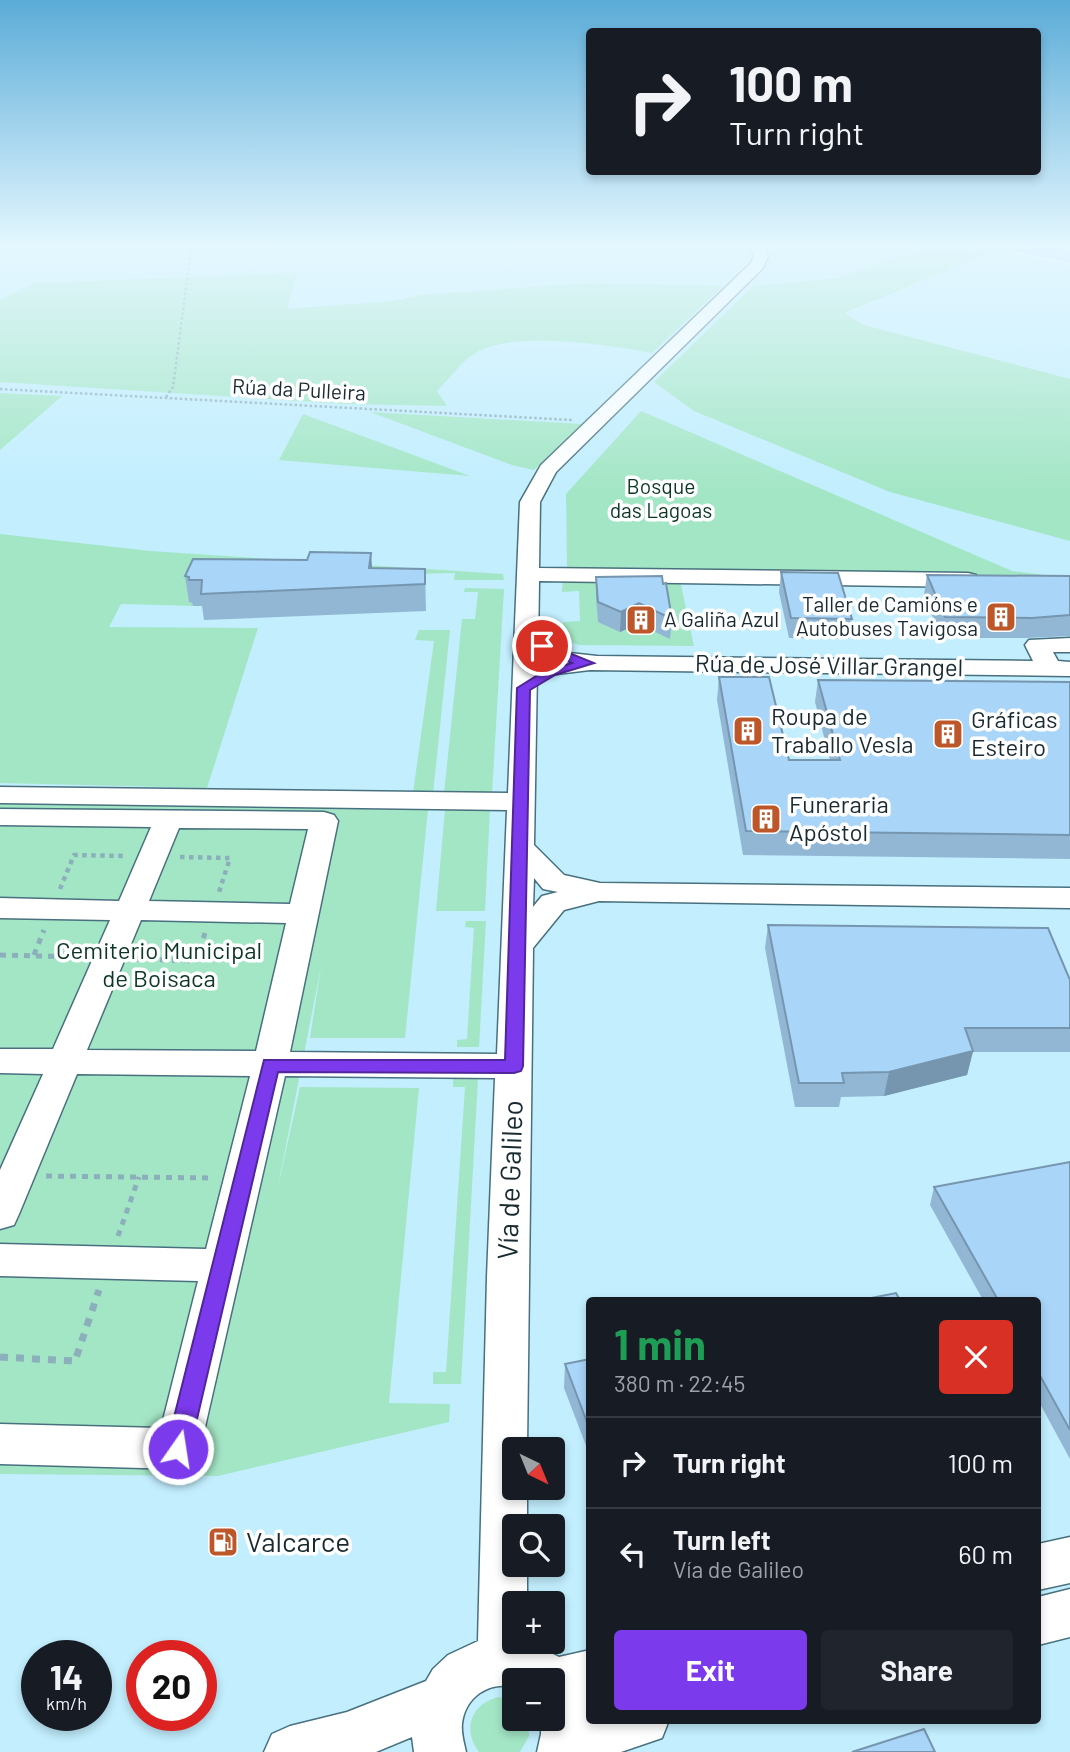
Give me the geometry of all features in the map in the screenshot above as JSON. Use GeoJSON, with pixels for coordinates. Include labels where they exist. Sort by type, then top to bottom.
{"type":"FeatureCollection","features":[{"type":"Feature","properties":{"kind":"street","name":"Vía de Galileo"},"geometry":{"type":"LineString","coordinates":[[502,1659],[507,1277],[529,515],[535,490],[548,469],[694,327]]}},
{"type":"Feature","properties":{"kind":"street"},"geometry":{"type":"LineString","coordinates":[[527,574],[986,580]]}},
{"type":"Feature","properties":{"kind":"street","name":"Rúa de José Villar Grangel"},"geometry":{"type":"LineString","coordinates":[[526,635],[565,657],[587,663]]}},
{"type":"Feature","properties":{"kind":"street"},"geometry":{"type":"LineString","coordinates":[[1059,669],[1037,645],[1070,645]]}},
{"type":"Feature","properties":{"kind":"street","name":"Rúa de José Villar Grangel"},"geometry":{"type":"LineString","coordinates":[[525,662],[551,658],[587,663],[1059,669]]}},
{"type":"Feature","properties":{"kind":"street","name":"Rúa de José Villar Grangel"},"geometry":{"type":"LineString","coordinates":[[523,688],[550,673],[587,663]]}},
{"type":"Feature","properties":{"kind":"street"},"geometry":{"type":"LineString","coordinates":[[0,795],[520,802]]}},
{"type":"Feature","properties":{"kind":"street"},"geometry":{"type":"LineString","coordinates":[[0,817],[324,821],[270,1065],[178,1449],[0,1444]]}},
{"type":"Feature","properties":{"kind":"street"},"geometry":{"type":"LineString","coordinates":[[0,1214],[169,818]]}},
{"type":"Feature","properties":{"kind":"street"},"geometry":{"type":"LineString","coordinates":[[520,847],[553,893]]}},
{"type":"Feature","properties":{"kind":"street"},"geometry":{"type":"LineString","coordinates":[[519,893],[1070,898]]}},
{"type":"Feature","properties":{"kind":"street"},"geometry":{"type":"LineString","coordinates":[[518,945],[553,893]]}},
{"type":"Feature","properties":{"kind":"street"},"geometry":{"type":"LineString","coordinates":[[0,908],[303,914]]}},
{"type":"Feature","properties":{"kind":"street"},"geometry":{"type":"LineString","coordinates":[[0,1061],[514,1066]]}},
{"type":"Feature","properties":{"kind":"street"},"geometry":{"type":"LineString","coordinates":[[0,1260],[222,1265]]}},
{"type":"Feature","properties":{"kind":"street"},"geometry":{"type":"LineString","coordinates":[[1041,1566],[1070,1560]]}},
{"type":"Feature","properties":{"kind":"street"},"geometry":{"type":"LineString","coordinates":[[1041,1620],[1070,1613]]}},
{"type":"Feature","properties":{"kind":"street"},"geometry":{"type":"LineString","coordinates":[[440,1752],[436,1721],[442,1700],[453,1683],[467,1670],[484,1662],[502,1659],[522,1662],[534,1668]]}},
{"type":"Feature","properties":{"kind":"street"},"geometry":{"type":"LineString","coordinates":[[565,1681],[586,1676]]}},
{"type":"Feature","properties":{"kind":"street"},"geometry":{"type":"LineString","coordinates":[[290,1752],[347,1738],[442,1700]]}},
{"type":"Feature","properties":{"kind":"street"},"geometry":{"type":"LineString","coordinates":[[565,1709],[568,1721],[564,1747],[632,1724]]}},
{"type":"Feature","properties":{"kind":"path"},"geometry":{"type":"LineString","coordinates":[[166,398],[173,387],[181,327]]}},
{"type":"Feature","properties":{"kind":"path","name":"Rúa da Pulleira"},"geometry":{"type":"LineString","coordinates":[[0,389],[596,421]]}},
{"type":"Feature","properties":{"kind":"path"},"geometry":{"type":"LineString","coordinates":[[0,955],[34,955]]}},
{"type":"Feature","properties":{"kind":"path"},"geometry":{"type":"LineString","coordinates":[[17,1175],[243,1178]]}},
{"type":"Feature","properties":{"kind":"path"},"geometry":{"type":"LineString","coordinates":[[0,1357],[75,1361],[139,1177]]}},
{"type":"Feature","properties":{"kind":"green space"},"geometry":{"type":"Polygon","coordinates":[[[0,327],[680,327],[652,353],[562,341],[513,342],[492,346],[475,353],[437,391],[447,406],[346,404],[0,382],[0,327]]]}},
{"type":"Feature","properties":{"kind":"green space"},"geometry":{"type":"Polygon","coordinates":[[[711,327],[871,327],[1070,379],[1070,541],[890,492],[694,411],[654,382],[711,327]]]}},
{"type":"Feature","properties":{"kind":"green space"},"geometry":{"type":"Polygon","coordinates":[[[0,393],[62,396],[0,450],[0,393]]]}},
{"type":"Feature","properties":{"kind":"green space","name":"Bosque das Lagoas"},"geometry":{"type":"Polygon","coordinates":[[[641,411],[1012,571],[1070,578],[567,570],[566,494],[641,411]]]}},
{"type":"Feature","properties":{"kind":"green space"},"geometry":{"type":"Polygon","coordinates":[[[370,412],[582,424],[534,470],[512,465],[370,412]]]}},
{"type":"Feature","properties":{"kind":"green space"},"geometry":{"type":"Polygon","coordinates":[[[303,414],[470,476],[279,460],[303,414]]]}},
{"type":"Feature","properties":{"kind":"green space"},"geometry":{"type":"Polygon","coordinates":[[[0,534],[150,551],[503,574],[504,580],[454,580],[455,573],[409,574],[189,602],[193,603],[193,606],[121,604],[109,627],[258,628],[207,788],[0,783],[0,534]]]}},
{"type":"Feature","properties":{"kind":"green space"},"geometry":{"type":"Polygon","coordinates":[[[563,578],[680,580],[694,646],[579,645],[571,642],[566,637],[563,622],[580,621],[579,591],[562,592],[563,578]]]}},
{"type":"Feature","properties":{"kind":"green space"},"geometry":{"type":"Polygon","coordinates":[[[465,588],[504,589],[492,794],[444,794],[462,619],[475,619],[478,592],[464,592],[465,588]]]}},
{"type":"Feature","properties":{"kind":"green space"},"geometry":{"type":"Polygon","coordinates":[[[419,630],[450,630],[433,794],[413,793],[434,641],[415,640],[419,630]]]}},
{"type":"Feature","properties":{"kind":"green space","name":"Cemiterio Municipal de Boisaca"},"geometry":{"type":"Polygon","coordinates":[[[0,803],[428,810],[405,1038],[310,1038],[321,967],[277,1191],[300,1087],[419,1088],[389,1403],[450,1404],[449,1422],[218,1476],[0,1474],[0,803]]]}},
{"type":"Feature","properties":{"kind":"green space"},"geometry":{"type":"Polygon","coordinates":[[[445,809],[490,809],[485,911],[436,911],[445,809]]]}},
{"type":"Feature","properties":{"kind":"green space"},"geometry":{"type":"Polygon","coordinates":[[[466,921],[486,921],[479,1047],[457,1047],[457,1040],[467,1039],[474,928],[465,927],[466,921]]]}},
{"type":"Feature","properties":{"kind":"green space"},"geometry":{"type":"Polygon","coordinates":[[[453,1079],[478,1079],[461,1384],[433,1384],[433,1372],[446,1372],[465,1087],[453,1087],[453,1079]]]}},
{"type":"Feature","properties":{"kind":"green space"},"geometry":{"type":"Polygon","coordinates":[[[502,1698],[502,1731],[529,1731],[529,1736],[520,1752],[479,1752],[474,1744],[470,1727],[472,1718],[489,1700],[502,1698]]]}},
{"type":"Feature","properties":{"kind":"building"},"geometry":{"type":"Polygon","coordinates":[[[310,552],[371,553],[369,568],[425,569],[425,584],[201,594],[202,580],[189,580],[189,577],[185,576],[193,559],[307,560],[310,552]]]}},
{"type":"Feature","properties":{"kind":"building"},"geometry":{"type":"Polygon","coordinates":[[[781,572],[838,573],[852,619],[791,618],[781,572]]]}},
{"type":"Feature","properties":{"kind":"building"},"geometry":{"type":"Polygon","coordinates":[[[927,575],[1070,576],[1070,615],[1032,618],[945,617],[927,575]]]}},
{"type":"Feature","properties":{"kind":"building"},"geometry":{"type":"Polygon","coordinates":[[[662,576],[663,584],[666,583],[672,619],[639,603],[621,612],[598,602],[596,577],[662,576]]]}},
{"type":"Feature","properties":{"kind":"building"},"geometry":{"type":"Polygon","coordinates":[[[719,677],[769,677],[789,760],[840,760],[818,680],[1070,682],[1070,835],[746,831],[719,677]]]}},
{"type":"Feature","properties":{"kind":"building"},"geometry":{"type":"Polygon","coordinates":[[[768,925],[1048,928],[1070,980],[1070,1028],[965,1028],[973,1051],[889,1072],[842,1073],[844,1083],[799,1083],[768,925]]]}},
{"type":"Feature","properties":{"kind":"building"},"geometry":{"type":"Polygon","coordinates":[[[1070,1162],[1070,1430],[1041,1377],[1041,1297],[996,1297],[934,1187],[1070,1162]]]}},
{"type":"Feature","properties":{"kind":"building"},"geometry":{"type":"Polygon","coordinates":[[[896,1293],[898,1297],[876,1297],[896,1293]]]}},
{"type":"Feature","properties":{"kind":"building"},"geometry":{"type":"Polygon","coordinates":[[[586,1360],[586,1419],[565,1364],[586,1360]]]}},
{"type":"Feature","properties":{"kind":"building"},"geometry":{"type":"Polygon","coordinates":[[[924,1729],[935,1752],[852,1752],[924,1729]]]}},
{"type":"Feature","properties":{"kind":"place","name":"Taller de Camións e Autobuses Tavigosa"},"geometry":{"type":"Point","coordinates":[1001,617]}},
{"type":"Feature","properties":{"kind":"place","name":"A Galiña Azul"},"geometry":{"type":"Point","coordinates":[641,620]}},
{"type":"Feature","properties":{"kind":"place","name":"Roupa de Traballo Vesla"},"geometry":{"type":"Point","coordinates":[748,731]}},
{"type":"Feature","properties":{"kind":"place","name":"Gráficas Esteiro"},"geometry":{"type":"Point","coordinates":[948,734]}},
{"type":"Feature","properties":{"kind":"place","name":"Funeraria Apóstol"},"geometry":{"type":"Point","coordinates":[766,819]}},
{"type":"Feature","properties":{"kind":"place","name":"Valcarce"},"geometry":{"type":"Point","coordinates":[223,1542]}},
{"type":"Feature","properties":{"kind":"route"},"geometry":{"type":"LineString","coordinates":[[178,1449],[270,1065],[514,1066],[523,688],[550,673],[587,663],[565,657],[542,646]]}}]}
